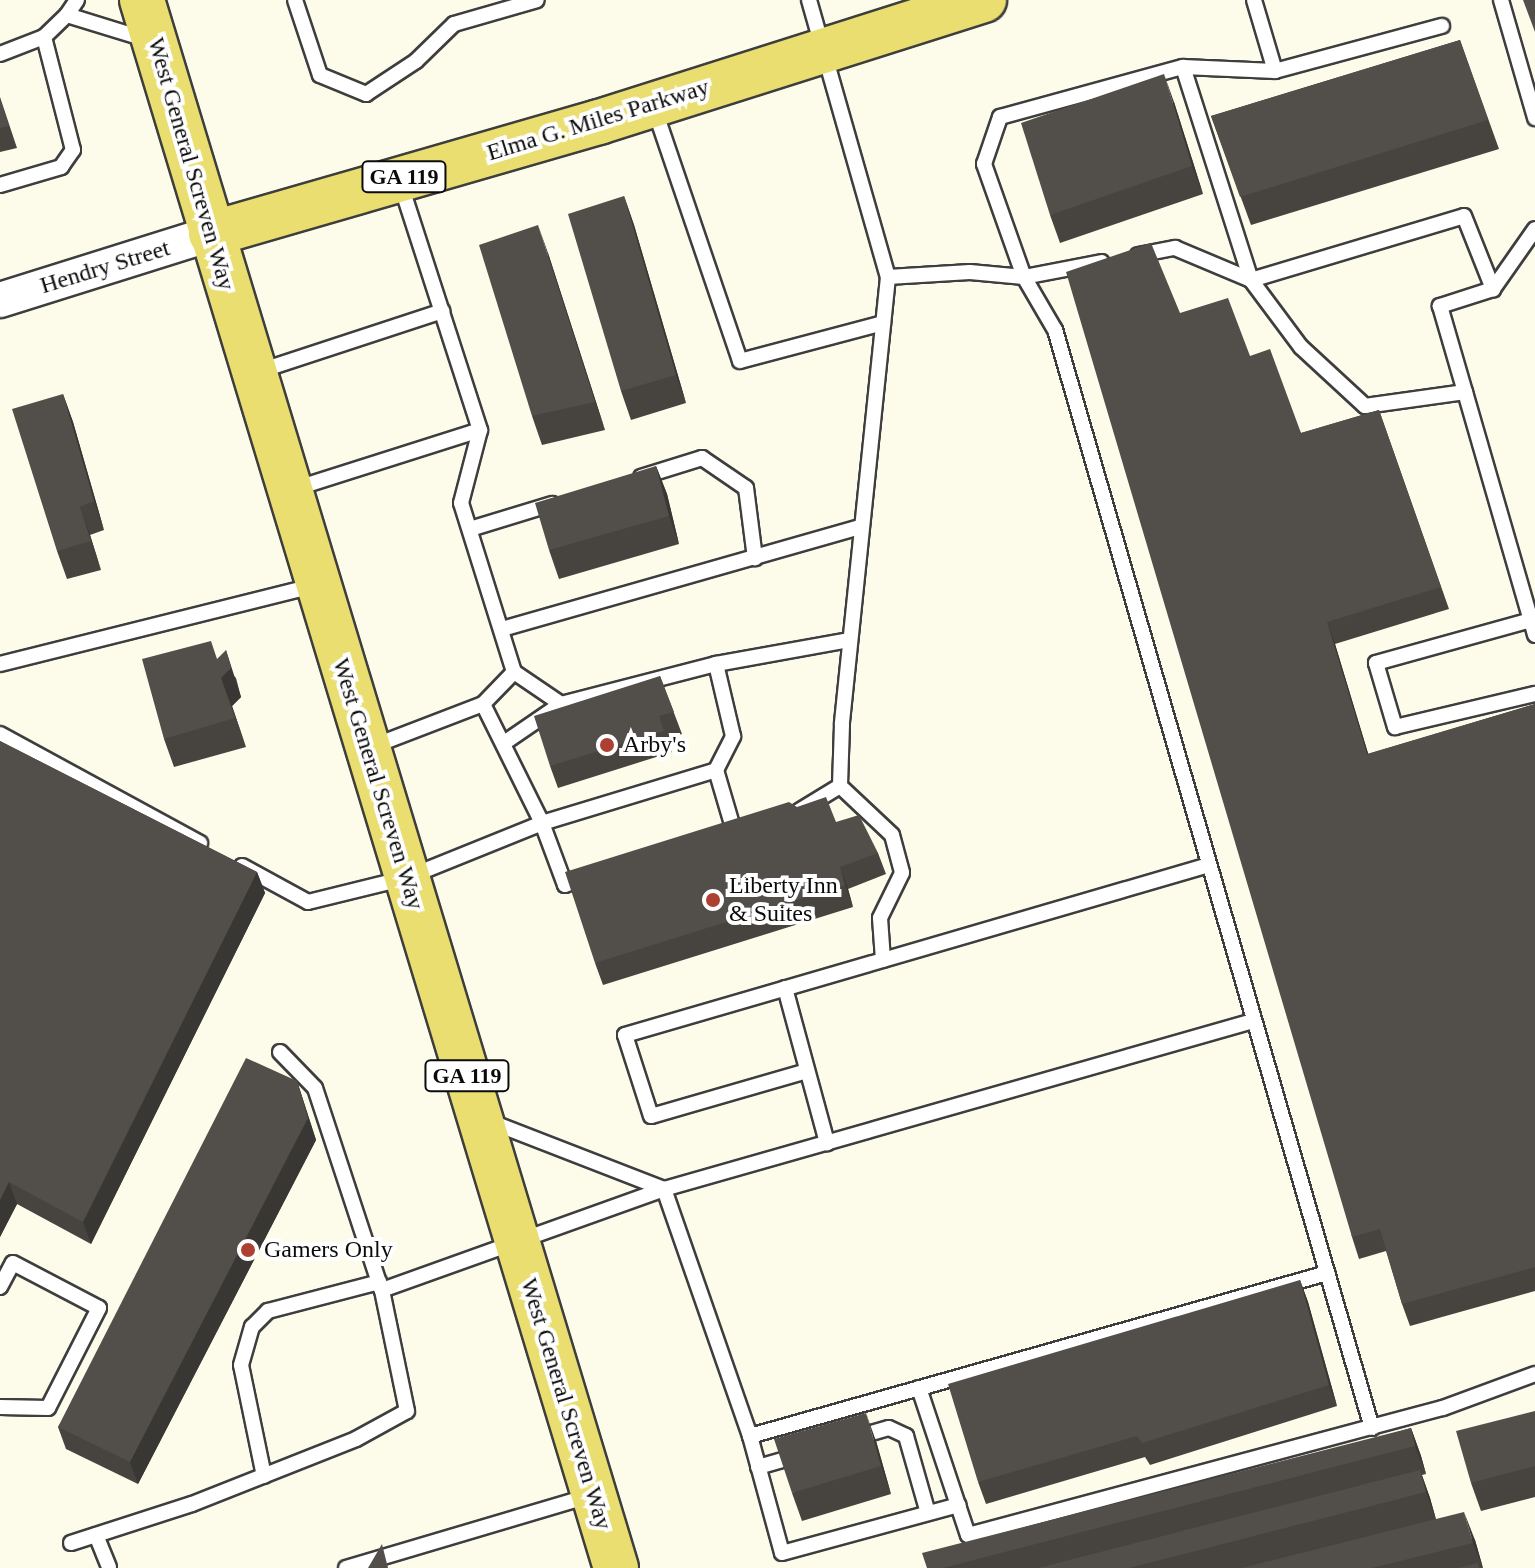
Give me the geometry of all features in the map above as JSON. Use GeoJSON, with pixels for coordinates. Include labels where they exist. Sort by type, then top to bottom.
{"type":"FeatureCollection","features":[{"type":"Feature","properties":{"kind":"main road","name":"West General Screven Way"},"geometry":{"type":"LineString","coordinates":[[142,0],[616,1568]]}},
{"type":"Feature","properties":{"kind":"main road","name":"Elma G. Miles Parkway"},"geometry":{"type":"LineString","coordinates":[[211,234],[652,104],[984,0]]}},
{"type":"Feature","properties":{"kind":"street","name":"Hendry Street"},"geometry":{"type":"LineString","coordinates":[[0,300],[211,234]]}},
{"type":"Feature","properties":{"kind":"lane"},"geometry":{"type":"LineString","coordinates":[[0,54],[44,37],[67,15],[77,0]]}},
{"type":"Feature","properties":{"kind":"lane"},"geometry":{"type":"LineString","coordinates":[[295,0],[320,75],[366,94],[416,61],[454,24],[537,0]]}},
{"type":"Feature","properties":{"kind":"lane"},"geometry":{"type":"LineString","coordinates":[[809,0],[826,50],[888,277],[850,640],[840,786]]}},
{"type":"Feature","properties":{"kind":"lane"},"geometry":{"type":"LineString","coordinates":[[1254,0],[1275,71]]}},
{"type":"Feature","properties":{"kind":"lane"},"geometry":{"type":"LineString","coordinates":[[1501,0],[1535,118]]}},
{"type":"Feature","properties":{"kind":"lane"},"geometry":{"type":"LineString","coordinates":[[67,15],[155,42]]}},
{"type":"Feature","properties":{"kind":"lane"},"geometry":{"type":"LineString","coordinates":[[1372,1428],[1055,330],[1024,277],[984,164],[1000,117],[1183,67],[1275,71],[1442,26]]}},
{"type":"Feature","properties":{"kind":"lane"},"geometry":{"type":"LineString","coordinates":[[0,185],[61,167],[73,150],[44,37]]}},
{"type":"Feature","properties":{"kind":"lane"},"geometry":{"type":"LineString","coordinates":[[1183,67],[1251,280],[1301,347],[1365,406],[1465,392]]}},
{"type":"Feature","properties":{"kind":"lane"},"geometry":{"type":"LineString","coordinates":[[652,104],[740,361],[883,323]]}},
{"type":"Feature","properties":{"kind":"lane"},"geometry":{"type":"LineString","coordinates":[[399,179],[480,430],[461,503],[514,672],[561,704]]}},
{"type":"Feature","properties":{"kind":"lane"},"geometry":{"type":"LineString","coordinates":[[888,277],[970,272],[1024,277],[1175,248],[1251,280],[1464,216],[1493,289]]}},
{"type":"Feature","properties":{"kind":"lane"},"geometry":{"type":"LineString","coordinates":[[1535,229],[1493,289],[1440,306],[1534,626],[1376,663],[1395,727],[1535,694]]}},
{"type":"Feature","properties":{"kind":"lane"},"geometry":{"type":"LineString","coordinates":[[253,373],[442,311]]}},
{"type":"Feature","properties":{"kind":"lane"},"geometry":{"type":"LineString","coordinates":[[289,491],[480,430]]}},
{"type":"Feature","properties":{"kind":"lane"},"geometry":{"type":"LineString","coordinates":[[629,480],[702,458],[746,488],[755,558]]}},
{"type":"Feature","properties":{"kind":"lane"},"geometry":{"type":"LineString","coordinates":[[470,529],[571,498]]}},
{"type":"Feature","properties":{"kind":"lane"},"geometry":{"type":"LineString","coordinates":[[502,629],[861,527]]}},
{"type":"Feature","properties":{"kind":"lane"},"geometry":{"type":"LineString","coordinates":[[0,664],[317,585]]}},
{"type":"Feature","properties":{"kind":"lane"},"geometry":{"type":"LineString","coordinates":[[504,743],[561,704],[716,664],[850,640]]}},
{"type":"Feature","properties":{"kind":"lane"},"geometry":{"type":"LineString","coordinates":[[716,664],[733,736],[716,770],[735,830]]}},
{"type":"Feature","properties":{"kind":"lane"},"geometry":{"type":"LineString","coordinates":[[367,749],[483,704],[514,672]]}},
{"type":"Feature","properties":{"kind":"lane"},"geometry":{"type":"LineString","coordinates":[[483,704],[542,823],[565,885],[594,875]]}},
{"type":"Feature","properties":{"kind":"lane"},"geometry":{"type":"LineString","coordinates":[[0,734],[210,848]]}},
{"type":"Feature","properties":{"kind":"lane"},"geometry":{"type":"LineString","coordinates":[[224,856],[308,902],[406,878],[542,823],[716,770]]}},
{"type":"Feature","properties":{"kind":"lane"},"geometry":{"type":"LineString","coordinates":[[840,786],[892,835],[902,873],[880,918],[883,960]]}},
{"type":"Feature","properties":{"kind":"lane"},"geometry":{"type":"LineString","coordinates":[[784,816],[840,786]]}},
{"type":"Feature","properties":{"kind":"lane"},"geometry":{"type":"LineString","coordinates":[[807,1071],[651,1116],[625,1035],[1209,865]]}},
{"type":"Feature","properties":{"kind":"lane"},"geometry":{"type":"LineString","coordinates":[[785,988],[827,1143]]}},
{"type":"Feature","properties":{"kind":"lane"},"geometry":{"type":"LineString","coordinates":[[264,1476],[241,1365],[252,1327],[268,1311],[380,1286],[517,1242],[664,1189],[1253,1021]]}},
{"type":"Feature","properties":{"kind":"lane"},"geometry":{"type":"LineString","coordinates":[[71,1543],[192,1504],[264,1476],[356,1439],[407,1411],[380,1286],[315,1088],[280,1052]]}},
{"type":"Feature","properties":{"kind":"lane"},"geometry":{"type":"LineString","coordinates":[[479,1118],[664,1189],[750,1436],[782,1553],[959,1505]]}},
{"type":"Feature","properties":{"kind":"lane"},"geometry":{"type":"LineString","coordinates":[[0,1287],[13,1263],[99,1308],[48,1408],[0,1407]]}},
{"type":"Feature","properties":{"kind":"lane"},"geometry":{"type":"LineString","coordinates":[[750,1436],[1327,1273]]}},
{"type":"Feature","properties":{"kind":"lane"},"geometry":{"type":"LineString","coordinates":[[919,1388],[968,1535],[1443,1408],[1535,1374]]}},
{"type":"Feature","properties":{"kind":"lane"},"geometry":{"type":"LineString","coordinates":[[845,1441],[889,1428],[906,1436],[928,1513]]}},
{"type":"Feature","properties":{"kind":"lane"},"geometry":{"type":"LineString","coordinates":[[758,1467],[816,1450]]}},
{"type":"Feature","properties":{"kind":"lane"},"geometry":{"type":"LineString","coordinates":[[346,1568],[593,1495]]}},
{"type":"Feature","properties":{"kind":"lane"},"geometry":{"type":"LineString","coordinates":[[96,1535],[109,1568]]}},
{"type":"Feature","properties":{"kind":"building"},"geometry":{"type":"Polygon","coordinates":[[[1523,0],[1535,0],[1535,32],[1523,0]]]}},
{"type":"Feature","properties":{"kind":"building"},"geometry":{"type":"Polygon","coordinates":[[[1460,40],[1488,120],[1240,197],[1211,116],[1460,40]]]}},
{"type":"Feature","properties":{"kind":"building"},"geometry":{"type":"Polygon","coordinates":[[[1164,74],[1192,166],[1050,215],[1021,123],[1164,74]]]}},
{"type":"Feature","properties":{"kind":"building"},"geometry":{"type":"Polygon","coordinates":[[[0,99],[9,126],[0,128],[0,99]]]}},
{"type":"Feature","properties":{"kind":"building"},"geometry":{"type":"Polygon","coordinates":[[[624,196],[676,375],[621,391],[568,214],[624,196]]]}},
{"type":"Feature","properties":{"kind":"building"},"geometry":{"type":"Polygon","coordinates":[[[538,225],[595,402],[532,416],[479,245],[538,225]]]}},
{"type":"Feature","properties":{"kind":"building"},"geometry":{"type":"Polygon","coordinates":[[[1151,243],[1180,313],[1228,298],[1250,356],[1270,349],[1301,433],[1379,410],[1441,587],[1327,622],[1367,754],[1535,704],[1535,1267],[1402,1304],[1380,1229],[1352,1237],[1066,272],[1151,243]]]}},
{"type":"Feature","properties":{"kind":"building"},"geometry":{"type":"Polygon","coordinates":[[[63,394],[94,501],[80,507],[91,541],[57,551],[12,409],[63,394]]]}},
{"type":"Feature","properties":{"kind":"building"},"geometry":{"type":"Polygon","coordinates":[[[656,466],[669,516],[549,550],[535,503],[656,466]]]}},
{"type":"Feature","properties":{"kind":"building"},"geometry":{"type":"Polygon","coordinates":[[[211,641],[217,659],[226,650],[231,668],[221,678],[235,718],[164,739],[142,659],[211,641]]]}},
{"type":"Feature","properties":{"kind":"building"},"geometry":{"type":"Polygon","coordinates":[[[660,676],[674,712],[659,716],[664,731],[550,766],[534,716],[660,676]]]}},
{"type":"Feature","properties":{"kind":"building"},"geometry":{"type":"Polygon","coordinates":[[[0,741],[257,872],[83,1222],[9,1182],[0,1200],[0,741]]]}},
{"type":"Feature","properties":{"kind":"building","name":"Liberty Inn & Suites"},"geometry":{"type":"Polygon","coordinates":[[[826,797],[836,822],[859,815],[878,853],[840,867],[845,885],[595,963],[565,872],[789,802],[797,807],[826,797]]]}},
{"type":"Feature","properties":{"kind":"building"},"geometry":{"type":"Polygon","coordinates":[[[246,1058],[297,1081],[308,1118],[130,1462],[58,1427],[246,1058]]]}},
{"type":"Feature","properties":{"kind":"building"},"geometry":{"type":"Polygon","coordinates":[[[1300,1280],[1329,1385],[1142,1443],[1137,1436],[978,1482],[948,1384],[1300,1280]]]}},
{"type":"Feature","properties":{"kind":"building"},"geometry":{"type":"Polygon","coordinates":[[[1535,1411],[1535,1466],[1471,1483],[1456,1431],[1535,1411]]]}},
{"type":"Feature","properties":{"kind":"building"},"geometry":{"type":"Polygon","coordinates":[[[866,1413],[881,1466],[792,1493],[774,1439],[866,1413]]]}},
{"type":"Feature","properties":{"kind":"building"},"geometry":{"type":"Polygon","coordinates":[[[1411,1428],[1415,1446],[943,1568],[927,1568],[922,1553],[1411,1428]]]}},
{"type":"Feature","properties":{"kind":"building"},"geometry":{"type":"Polygon","coordinates":[[[1420,1470],[1426,1492],[1129,1568],[1038,1568],[1420,1470]]]}},
{"type":"Feature","properties":{"kind":"building"},"geometry":{"type":"Polygon","coordinates":[[[1464,1512],[1473,1543],[1372,1568],[1242,1568],[1464,1512]]]}},
{"type":"Feature","properties":{"kind":"building"},"geometry":{"type":"Polygon","coordinates":[[[382,1544],[388,1568],[368,1568],[382,1544]]]}},
{"type":"Feature","properties":{"kind":"building"},"geometry":{"type":"Polygon","coordinates":[[[1478,1563],[1479,1568],[1458,1568],[1478,1563]]]}},
{"type":"Feature","properties":{"kind":"place","name":"Arby's"},"geometry":{"type":"Point","coordinates":[607,745]}},
{"type":"Feature","properties":{"kind":"place","name":"Liberty Inn & Suites"},"geometry":{"type":"Point","coordinates":[713,900]}},
{"type":"Feature","properties":{"kind":"place","name":"Gamers Only"},"geometry":{"type":"Point","coordinates":[248,1250]}}]}
